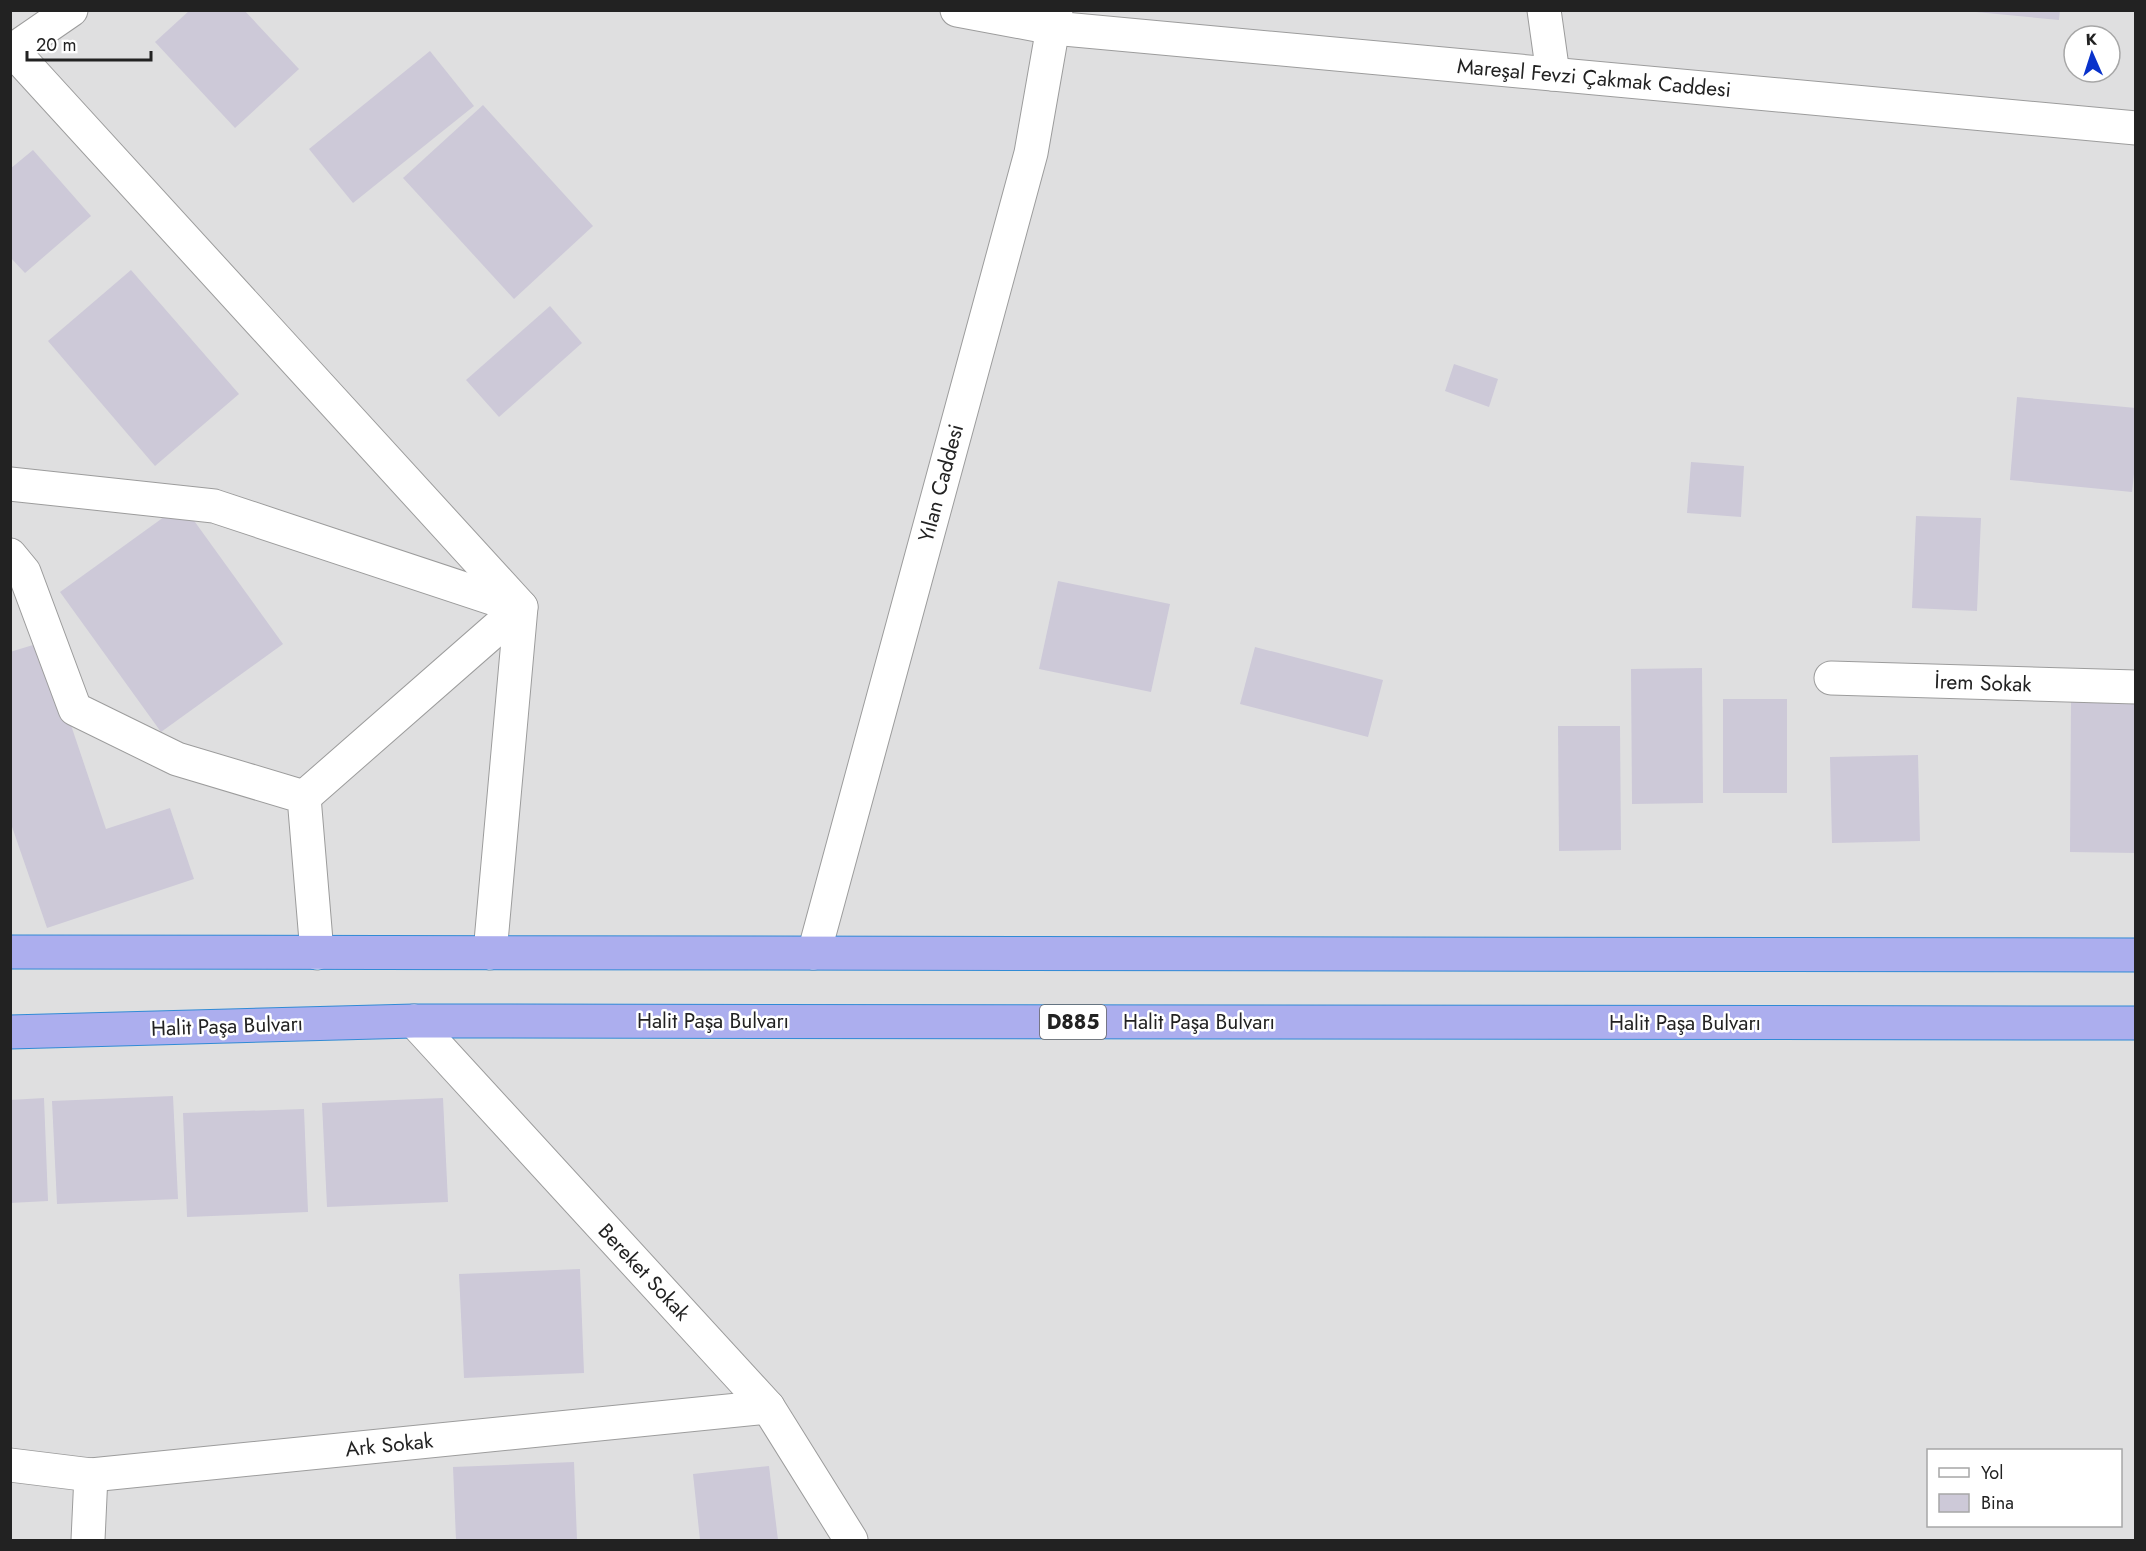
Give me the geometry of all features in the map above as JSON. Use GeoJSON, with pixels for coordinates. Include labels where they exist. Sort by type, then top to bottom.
{"type":"FeatureCollection","features":[{"type":"Feature","properties":{"kind":"highway"},"geometry":{"type":"LineString","coordinates":[[10,952],[2136,955]]}},
{"type":"Feature","properties":{"kind":"highway","name":"Halit Paşa Bulvarı"},"geometry":{"type":"LineString","coordinates":[[10,1032],[414,1021],[2136,1023]]}},
{"type":"Feature","properties":{"kind":"street"},"geometry":{"type":"LineString","coordinates":[[71,10],[11,51],[521,608],[490,953]]}},
{"type":"Feature","properties":{"kind":"street","name":"Mareşal Fevzi Çakmak Caddesi"},"geometry":{"type":"LineString","coordinates":[[957,10],[1553,74],[2136,128]]}},
{"type":"Feature","properties":{"kind":"street"},"geometry":{"type":"LineString","coordinates":[[1545,10],[1553,74]]}},
{"type":"Feature","properties":{"kind":"street","name":"Yılan Caddesi"},"geometry":{"type":"LineString","coordinates":[[814,953],[1030,153],[1055,20]]}},
{"type":"Feature","properties":{"kind":"street"},"geometry":{"type":"LineString","coordinates":[[10,484],[214,506],[521,608]]}},
{"type":"Feature","properties":{"kind":"street"},"geometry":{"type":"LineString","coordinates":[[10,555],[24,572],[75,709],[177,759],[304,797]]}},
{"type":"Feature","properties":{"kind":"street"},"geometry":{"type":"LineString","coordinates":[[304,797],[521,608]]}},
{"type":"Feature","properties":{"kind":"street","name":"İrem Sokak"},"geometry":{"type":"LineString","coordinates":[[1831,678],[2136,687]]}},
{"type":"Feature","properties":{"kind":"street"},"geometry":{"type":"LineString","coordinates":[[304,797],[317,953]]}},
{"type":"Feature","properties":{"kind":"street","name":"Bereket Sokak"},"geometry":{"type":"LineString","coordinates":[[414,1021],[768,1407],[851,1540]]}},
{"type":"Feature","properties":{"kind":"street","name":"Ark Sokak"},"geometry":{"type":"LineString","coordinates":[[10,1466],[91,1475],[768,1407]]}},
{"type":"Feature","properties":{"kind":"street"},"geometry":{"type":"LineString","coordinates":[[88,1540],[91,1475]]}},
{"type":"Feature","properties":{"kind":"shaded area"},"geometry":{"type":"Polygon","coordinates":[[[11,11],[2135,11],[2135,1540],[11,1540],[11,11]]]}},
{"type":"Feature","properties":{"kind":"building"},"geometry":{"type":"Polygon","coordinates":[[[190,10],[244,10],[299,69],[235,128],[155,42],[190,10]]]}},
{"type":"Feature","properties":{"kind":"building"},"geometry":{"type":"Polygon","coordinates":[[[1976,10],[2060,10],[2059,20],[1976,12],[1976,10]]]}},
{"type":"Feature","properties":{"kind":"building"},"geometry":{"type":"Polygon","coordinates":[[[430,51],[474,106],[353,203],[309,149],[430,51]]]}},
{"type":"Feature","properties":{"kind":"building"},"geometry":{"type":"Polygon","coordinates":[[[483,105],[593,226],[514,299],[403,178],[483,105]]]}},
{"type":"Feature","properties":{"kind":"building"},"geometry":{"type":"Polygon","coordinates":[[[33,150],[91,216],[25,273],[10,257],[10,169],[33,150]]]}},
{"type":"Feature","properties":{"kind":"building"},"geometry":{"type":"Polygon","coordinates":[[[131,270],[239,394],[155,466],[48,341],[131,270]]]}},
{"type":"Feature","properties":{"kind":"building"},"geometry":{"type":"Polygon","coordinates":[[[550,306],[582,343],[499,417],[466,380],[550,306]]]}},
{"type":"Feature","properties":{"kind":"building"},"geometry":{"type":"Polygon","coordinates":[[[1454,364],[1498,379],[1489,407],[1445,391],[1454,364]]]}},
{"type":"Feature","properties":{"kind":"building"},"geometry":{"type":"Polygon","coordinates":[[[2017,397],[2136,408],[2136,456],[2132,492],[2010,480],[2017,397]]]}},
{"type":"Feature","properties":{"kind":"building"},"geometry":{"type":"Polygon","coordinates":[[[1691,462],[1744,466],[1741,517],[1687,513],[1691,462]]]}},
{"type":"Feature","properties":{"kind":"building"},"geometry":{"type":"Polygon","coordinates":[[[182,504],[283,644],[161,732],[60,592],[182,504]]]}},
{"type":"Feature","properties":{"kind":"building"},"geometry":{"type":"Polygon","coordinates":[[[1916,516],[1981,518],[1977,611],[1912,608],[1916,516]]]}},
{"type":"Feature","properties":{"kind":"building"},"geometry":{"type":"Polygon","coordinates":[[[1058,581],[1170,604],[1151,692],[1039,669],[1058,581]]]}},
{"type":"Feature","properties":{"kind":"building"},"geometry":{"type":"Polygon","coordinates":[[[43,642],[106,829],[170,808],[194,879],[47,928],[10,821],[10,652],[43,642]]]}},
{"type":"Feature","properties":{"kind":"building"},"geometry":{"type":"Polygon","coordinates":[[[1255,647],[1383,680],[1368,737],[1240,704],[1255,647]]]}},
{"type":"Feature","properties":{"kind":"building"},"geometry":{"type":"Polygon","coordinates":[[[1702,668],[1703,803],[1632,804],[1631,669],[1702,668]]]}},
{"type":"Feature","properties":{"kind":"building"},"geometry":{"type":"Polygon","coordinates":[[[1723,699],[1787,699],[1787,793],[1723,793],[1723,699]]]}},
{"type":"Feature","properties":{"kind":"building"},"geometry":{"type":"Polygon","coordinates":[[[2071,702],[2136,702],[2136,853],[2070,852],[2071,702]]]}},
{"type":"Feature","properties":{"kind":"building"},"geometry":{"type":"Polygon","coordinates":[[[1558,726],[1620,726],[1621,850],[1559,851],[1558,726]]]}},
{"type":"Feature","properties":{"kind":"building"},"geometry":{"type":"Polygon","coordinates":[[[1918,755],[1920,841],[1832,843],[1830,757],[1918,755]]]}},
{"type":"Feature","properties":{"kind":"building"},"geometry":{"type":"Polygon","coordinates":[[[173,1096],[178,1199],[57,1204],[52,1101],[173,1096]]]}},
{"type":"Feature","properties":{"kind":"building"},"geometry":{"type":"Polygon","coordinates":[[[44,1098],[48,1201],[10,1203],[10,1100],[44,1098]]]}},
{"type":"Feature","properties":{"kind":"building"},"geometry":{"type":"Polygon","coordinates":[[[443,1098],[448,1202],[327,1207],[322,1103],[443,1098]]]}},
{"type":"Feature","properties":{"kind":"building"},"geometry":{"type":"Polygon","coordinates":[[[304,1109],[308,1212],[187,1217],[183,1113],[304,1109]]]}},
{"type":"Feature","properties":{"kind":"building"},"geometry":{"type":"Polygon","coordinates":[[[580,1269],[584,1373],[464,1378],[459,1274],[580,1269]]]}},
{"type":"Feature","properties":{"kind":"building"},"geometry":{"type":"Polygon","coordinates":[[[574,1462],[577,1540],[456,1540],[453,1467],[574,1462]]]}},
{"type":"Feature","properties":{"kind":"building"},"geometry":{"type":"Polygon","coordinates":[[[769,1466],[778,1540],[700,1540],[693,1474],[769,1466]]]}}]}
